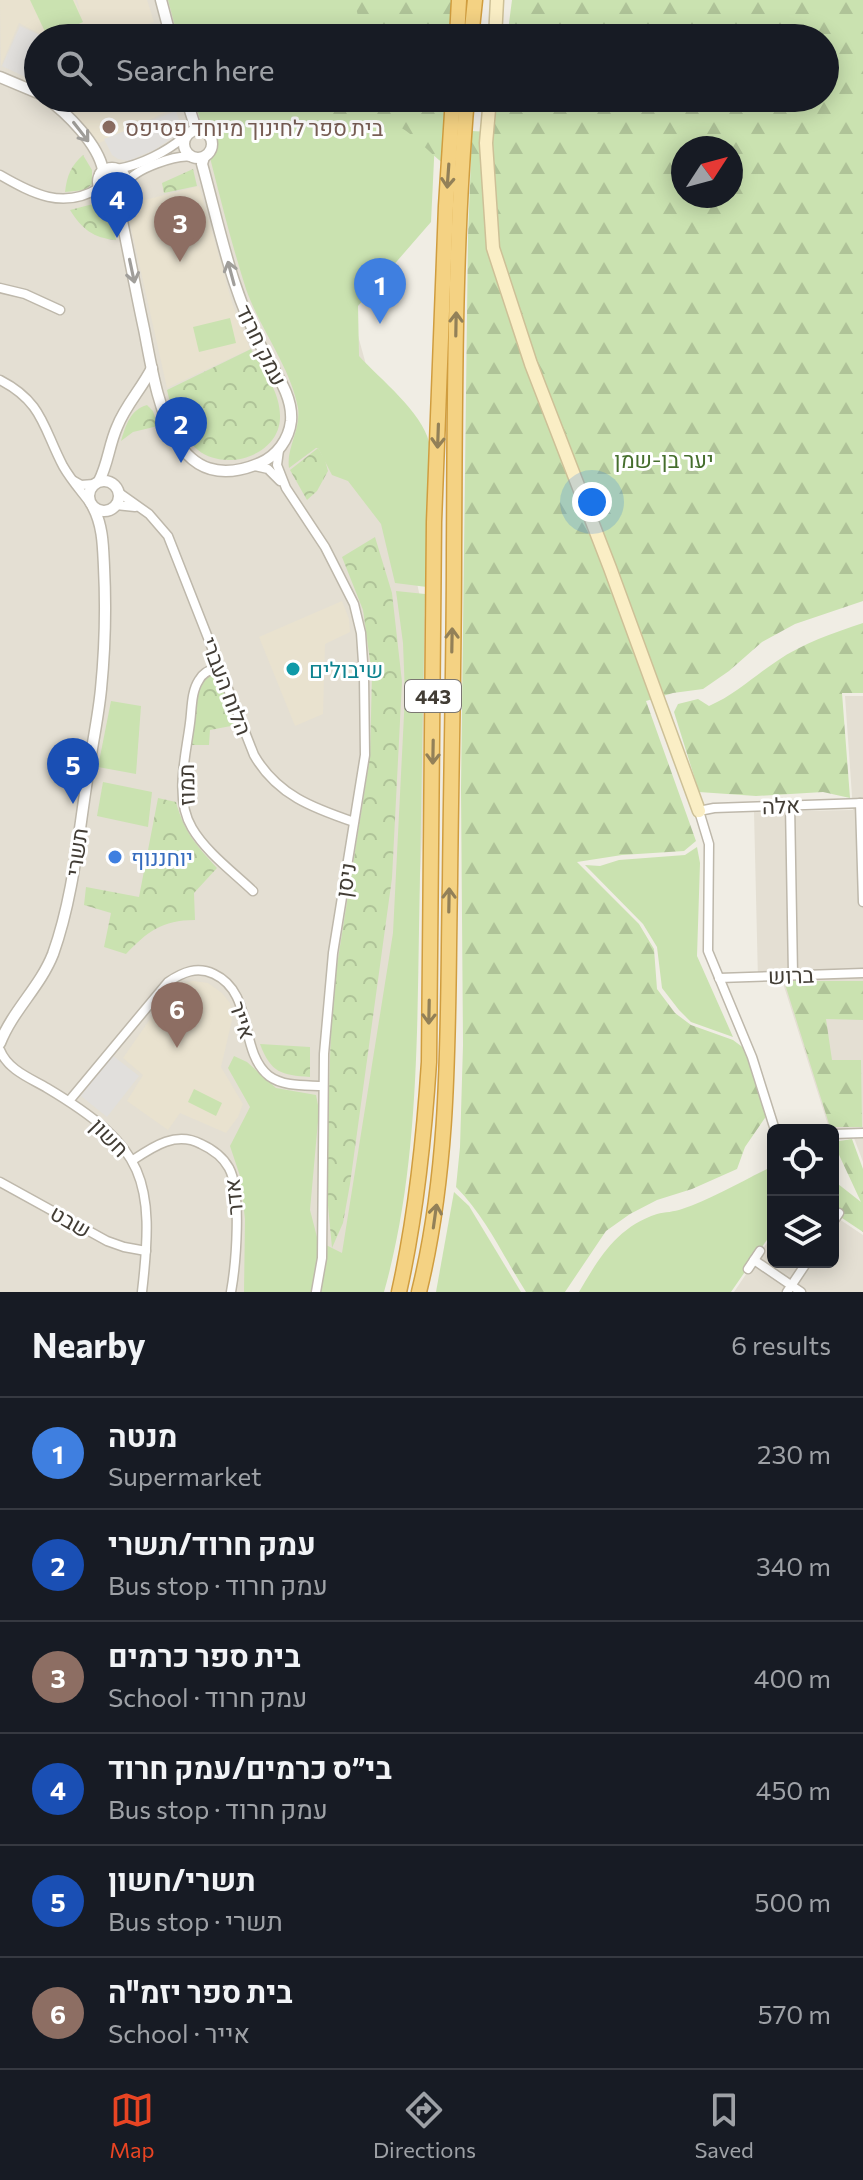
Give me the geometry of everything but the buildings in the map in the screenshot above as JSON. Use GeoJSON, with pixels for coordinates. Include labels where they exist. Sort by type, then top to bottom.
{"type":"FeatureCollection","features":[{"type":"Feature","properties":{"kind":"highway"},"geometry":{"type":"LineString","coordinates":[[458,24],[459,0]]}},
{"type":"Feature","properties":{"kind":"highway"},"geometry":{"type":"LineString","coordinates":[[472,24],[475,0]]}},
{"type":"Feature","properties":{"kind":"highway","name":"443"},"geometry":{"type":"LineString","coordinates":[[399,1292],[418,1189],[429,1062],[434,522],[452,112]]}},
{"type":"Feature","properties":{"kind":"highway","name":"443"},"geometry":{"type":"LineString","coordinates":[[419,1292],[435,1219],[446,1101],[456,307],[466,112]]}},
{"type":"Feature","properties":{"kind":"main road"},"geometry":{"type":"LineString","coordinates":[[496,24],[497,0]]}},
{"type":"Feature","properties":{"kind":"main road"},"geometry":{"type":"LineString","coordinates":[[489,112],[486,143],[493,248],[531,364],[699,811]]}},
{"type":"Feature","properties":{"kind":"street"},"geometry":{"type":"LineString","coordinates":[[161,0],[167,24]]}},
{"type":"Feature","properties":{"kind":"street"},"geometry":{"type":"LineString","coordinates":[[0,77],[24,87]]}},
{"type":"Feature","properties":{"kind":"street"},"geometry":{"type":"LineString","coordinates":[[62,112],[82,133],[102,164],[99,188],[110,197],[121,216],[160,405],[174,439],[190,458],[201,465],[223,470],[241,469],[264,461],[280,447]]}},
{"type":"Feature","properties":{"kind":"street"},"geometry":{"type":"LineString","coordinates":[[191,112],[196,129]]}},
{"type":"Feature","properties":{"kind":"street"},"geometry":{"type":"LineString","coordinates":[[100,174],[108,168],[129,167],[166,151],[192,130],[207,132],[212,140],[211,150],[198,157],[183,155],[170,159],[133,175],[123,192],[110,197]]}},
{"type":"Feature","properties":{"kind":"street"},"geometry":{"type":"LineString","coordinates":[[184,137],[183,147],[198,157]]}},
{"type":"Feature","properties":{"kind":"street","name":"עמק חרוד"},"geometry":{"type":"LineString","coordinates":[[198,157],[239,299],[287,395],[291,421],[280,447]]}},
{"type":"Feature","properties":{"kind":"street"},"geometry":{"type":"LineString","coordinates":[[117,169],[124,174],[127,183]]}},
{"type":"Feature","properties":{"kind":"street"},"geometry":{"type":"LineString","coordinates":[[0,175],[40,196],[71,198],[85,196],[99,188]]}},
{"type":"Feature","properties":{"kind":"street"},"geometry":{"type":"LineString","coordinates":[[0,288],[25,294],[60,310]]}},
{"type":"Feature","properties":{"kind":"street"},"geometry":{"type":"LineString","coordinates":[[92,505],[88,493],[96,482],[116,429],[152,368]]}},
{"type":"Feature","properties":{"kind":"street"},"geometry":{"type":"LineString","coordinates":[[0,380],[15,388],[36,409],[70,477],[92,505],[102,511],[132,506],[143,510]]}},
{"type":"Feature","properties":{"kind":"street"},"geometry":{"type":"LineString","coordinates":[[131,404],[151,398],[160,405]]}},
{"type":"Feature","properties":{"kind":"street","name":"ניסן"},"geometry":{"type":"LineString","coordinates":[[280,447],[277,465],[286,488],[342,577],[354,604],[361,633],[364,677],[365,755],[333,953],[324,1054],[322,1258],[316,1292]]}},
{"type":"Feature","properties":{"kind":"street"},"geometry":{"type":"LineString","coordinates":[[108,454],[117,489],[114,507]]}},
{"type":"Feature","properties":{"kind":"street","name":"ניסן"},"geometry":{"type":"LineString","coordinates":[[253,465],[268,469],[286,488]]}},
{"type":"Feature","properties":{"kind":"street"},"geometry":{"type":"LineString","coordinates":[[70,477],[81,485],[107,481],[117,489]]}},
{"type":"Feature","properties":{"kind":"street","name":"הלוח העברי"},"geometry":{"type":"LineString","coordinates":[[117,489],[159,523],[168,536],[254,755],[271,780],[304,803],[354,822]]}},
{"type":"Feature","properties":{"kind":"street","name":"תשרי"},"geometry":{"type":"LineString","coordinates":[[0,1043],[45,971],[71,891],[102,679],[105,599],[102,534],[92,505]]}},
{"type":"Feature","properties":{"kind":"street","name":"תשרי"},"geometry":{"type":"LineString","coordinates":[[102,534],[104,523],[114,507]]}},
{"type":"Feature","properties":{"kind":"street","name":"תמוז"},"geometry":{"type":"LineString","coordinates":[[219,666],[203,675],[194,690],[183,775],[186,816],[192,828],[214,853],[253,891]]}},
{"type":"Feature","properties":{"kind":"street"},"geometry":{"type":"LineString","coordinates":[[862,803],[863,902]]}},
{"type":"Feature","properties":{"kind":"street","name":"אלה"},"geometry":{"type":"LineString","coordinates":[[699,811],[790,804],[862,803]]}},
{"type":"Feature","properties":{"kind":"street"},"geometry":{"type":"LineString","coordinates":[[790,804],[793,975]]}},
{"type":"Feature","properties":{"kind":"street"},"geometry":{"type":"LineString","coordinates":[[699,811],[709,844],[708,951],[756,1067],[773,1124]]}},
{"type":"Feature","properties":{"kind":"street","name":"אייר"},"geometry":{"type":"LineString","coordinates":[[69,1101],[167,983],[179,975],[200,970],[221,978],[236,996],[254,1053],[269,1076],[292,1084],[323,1086]]}},
{"type":"Feature","properties":{"kind":"street","name":"ברוש"},"geometry":{"type":"LineString","coordinates":[[719,978],[863,973]]}},
{"type":"Feature","properties":{"kind":"street","name":"תשרי"},"geometry":{"type":"LineString","coordinates":[[0,1026],[15,1015]]}},
{"type":"Feature","properties":{"kind":"street","name":"חשון"},"geometry":{"type":"LineString","coordinates":[[0,1050],[6,1062],[15,1069],[69,1101],[113,1135],[133,1160],[144,1193],[147,1218],[142,1292]]}},
{"type":"Feature","properties":{"kind":"street","name":"חשון"},"geometry":{"type":"LineString","coordinates":[[0,1063],[15,1069]]}},
{"type":"Feature","properties":{"kind":"street"},"geometry":{"type":"LineString","coordinates":[[839,1134],[863,1133]]}},
{"type":"Feature","properties":{"kind":"street","name":"אדר"},"geometry":{"type":"LineString","coordinates":[[133,1160],[159,1144],[181,1138],[195,1141],[221,1156],[230,1168],[235,1185],[235,1251],[231,1292]]}},
{"type":"Feature","properties":{"kind":"street","name":"שבט"},"geometry":{"type":"LineString","coordinates":[[0,1182],[83,1230],[124,1247],[146,1251]]}},
{"type":"Feature","properties":{"kind":"street"},"geometry":{"type":"LineString","coordinates":[[748,1269],[760,1251]]}},
{"type":"Feature","properties":{"kind":"street"},"geometry":{"type":"LineString","coordinates":[[754,1260],[789,1289],[801,1292]]}},
{"type":"Feature","properties":{"kind":"street"},"geometry":{"type":"LineString","coordinates":[[789,1289],[803,1268]]}},
{"type":"Feature","properties":{"kind":"shaded area"},"geometry":{"type":"Polygon","coordinates":[[[0,0],[252,0],[260,24],[24,24],[24,112],[291,112],[315,180],[386,437],[427,630],[422,837],[407,1127],[370,1292],[0,1292],[0,0]]]}},
{"type":"Feature","properties":{"kind":"shaded area"},"geometry":{"type":"Polygon","coordinates":[[[0,0],[75,0],[81,15],[77,0],[147,0],[154,22],[148,24],[24,26],[19,23],[1,66],[0,0]]]}},
{"type":"Feature","properties":{"kind":"shaded area"},"geometry":{"type":"Polygon","coordinates":[[[20,26],[24,28],[24,76],[2,66],[20,26]]]}},
{"type":"Feature","properties":{"kind":"shaded area"},"geometry":{"type":"Polygon","coordinates":[[[72,112],[166,112],[95,145],[72,112]]]}},
{"type":"Feature","properties":{"kind":"shaded area"},"geometry":{"type":"Polygon","coordinates":[[[173,112],[176,112],[183,131],[154,150],[128,161],[112,155],[104,139],[173,112]]]}},
{"type":"Feature","properties":{"kind":"shaded area"},"geometry":{"type":"Polygon","coordinates":[[[199,186],[233,306],[250,349],[167,388],[126,205],[199,186]]]}},
{"type":"Feature","properties":{"kind":"shaded area"},"geometry":{"type":"Polygon","coordinates":[[[342,601],[350,632],[325,644],[323,714],[295,726],[259,637],[342,601]]]}},
{"type":"Feature","properties":{"kind":"shaded area"},"geometry":{"type":"Polygon","coordinates":[[[845,696],[863,696],[863,1162],[851,1130],[839,1129],[839,1124],[828,1124],[782,980],[758,980],[754,812],[853,810],[845,696]]]}},
{"type":"Feature","properties":{"kind":"shaded area"},"geometry":{"type":"Polygon","coordinates":[[[193,981],[208,983],[230,1003],[232,1020],[221,1067],[243,1104],[226,1133],[180,1113],[168,1130],[127,1101],[143,1075],[123,1058],[166,996],[178,984],[193,981]]]}},
{"type":"Feature","properties":{"kind":"shaded area"},"geometry":{"type":"Polygon","coordinates":[[[112,1055],[139,1076],[107,1117],[81,1096],[112,1055]]]}},
{"type":"Feature","properties":{"kind":"shaded area"},"geometry":{"type":"Polygon","coordinates":[[[839,1219],[863,1235],[863,1292],[734,1292],[767,1243],[767,1268],[839,1268],[839,1219]]]}},
{"type":"Feature","properties":{"kind":"green space"},"geometry":{"type":"Polygon","coordinates":[[[30,0],[73,0],[83,22],[79,24],[41,24],[30,0]]]}},
{"type":"Feature","properties":{"kind":"green space"},"geometry":{"type":"Polygon","coordinates":[[[168,0],[442,0],[441,24],[174,24],[168,0]]]}},
{"type":"Feature","properties":{"kind":"green space"},"geometry":{"type":"Polygon","coordinates":[[[354,0],[451,0],[451,24],[358,24],[354,0]]]}},
{"type":"Feature","properties":{"kind":"green space","name":"יער בן-שמן"},"geometry":{"type":"Polygon","coordinates":[[[512,0],[863,0],[863,601],[795,624],[762,642],[703,689],[646,701],[696,841],[684,851],[577,862],[639,924],[654,949],[657,989],[675,1013],[691,1025],[733,1040],[745,1049],[767,1115],[745,1147],[737,1169],[657,1200],[606,1231],[565,1292],[526,1292],[485,1224],[456,1187],[463,1045],[461,789],[472,131],[490,132],[494,112],[839,112],[839,24],[509,24],[512,0]]]}},
{"type":"Feature","properties":{"kind":"green space"},"geometry":{"type":"Polygon","coordinates":[[[198,112],[436,112],[431,222],[358,306],[359,356],[418,419],[429,442],[427,587],[395,583],[381,524],[348,481],[332,475],[318,448],[289,468],[298,408],[289,378],[246,289],[198,112]]]}},
{"type":"Feature","properties":{"kind":"green space"},"geometry":{"type":"Polygon","coordinates":[[[325,112],[446,112],[444,164],[412,135],[391,123],[363,118],[325,117],[325,112]]]}},
{"type":"Feature","properties":{"kind":"green space"},"geometry":{"type":"Polygon","coordinates":[[[83,155],[92,170],[92,184],[85,190],[65,192],[70,171],[83,155]]]}},
{"type":"Feature","properties":{"kind":"green space"},"geometry":{"type":"Polygon","coordinates":[[[193,169],[197,186],[164,193],[162,183],[193,169]]]}},
{"type":"Feature","properties":{"kind":"green space"},"geometry":{"type":"Polygon","coordinates":[[[93,204],[109,212],[116,240],[89,231],[70,210],[93,204]]]}},
{"type":"Feature","properties":{"kind":"green space"},"geometry":{"type":"Polygon","coordinates":[[[230,318],[236,343],[199,352],[193,327],[230,318]]]}},
{"type":"Feature","properties":{"kind":"green space"},"geometry":{"type":"Polygon","coordinates":[[[251,349],[278,400],[280,418],[277,431],[261,451],[249,456],[222,460],[209,456],[198,450],[182,431],[167,390],[251,349]]]}},
{"type":"Feature","properties":{"kind":"green space"},"geometry":{"type":"Polygon","coordinates":[[[147,405],[153,411],[158,426],[133,432],[121,441],[133,414],[147,405]]]}},
{"type":"Feature","properties":{"kind":"green space"},"geometry":{"type":"Polygon","coordinates":[[[318,448],[328,471],[317,491],[307,500],[290,470],[318,448]]]}},
{"type":"Feature","properties":{"kind":"green space"},"geometry":{"type":"Polygon","coordinates":[[[375,537],[392,593],[402,682],[392,878],[350,1184],[343,1223],[332,1248],[326,1184],[332,997],[370,756],[372,675],[363,610],[342,557],[375,537]]]}},
{"type":"Feature","properties":{"kind":"green space"},"geometry":{"type":"Polygon","coordinates":[[[396,591],[425,594],[416,1066],[409,1158],[395,1248],[384,1292],[244,1292],[245,1219],[240,1176],[230,1146],[250,1107],[228,1068],[234,1056],[247,1062],[276,1088],[316,1095],[319,1110],[310,1210],[318,1241],[342,1253],[393,933],[405,695],[403,643],[396,591]]]}},
{"type":"Feature","properties":{"kind":"green space"},"geometry":{"type":"Polygon","coordinates":[[[863,623],[863,693],[842,693],[850,798],[823,792],[756,796],[699,792],[674,712],[678,704],[698,699],[709,706],[797,649],[863,623]]]}},
{"type":"Feature","properties":{"kind":"green space"},"geometry":{"type":"Polygon","coordinates":[[[211,674],[218,677],[236,725],[210,730],[209,745],[191,745],[197,697],[211,674]]]}},
{"type":"Feature","properties":{"kind":"green space"},"geometry":{"type":"Polygon","coordinates":[[[111,701],[141,706],[136,774],[98,767],[111,701]]]}},
{"type":"Feature","properties":{"kind":"green space"},"geometry":{"type":"Polygon","coordinates":[[[103,782],[152,792],[148,827],[97,816],[103,782]]]}},
{"type":"Feature","properties":{"kind":"green space"},"geometry":{"type":"Polygon","coordinates":[[[158,798],[176,802],[192,838],[217,868],[194,893],[195,920],[164,925],[141,939],[126,954],[104,947],[111,913],[84,905],[86,887],[139,897],[158,798]]]}},
{"type":"Feature","properties":{"kind":"green space"},"geometry":{"type":"Polygon","coordinates":[[[697,847],[700,863],[697,956],[733,1037],[691,1022],[679,1010],[662,988],[657,947],[643,924],[585,865],[600,866],[619,860],[685,855],[697,847]]]}},
{"type":"Feature","properties":{"kind":"green space"},"geometry":{"type":"Polygon","coordinates":[[[784,981],[863,981],[863,1020],[826,1019],[832,1060],[861,1060],[862,1127],[829,1124],[784,981]]]}},
{"type":"Feature","properties":{"kind":"green space"},"geometry":{"type":"Polygon","coordinates":[[[260,1044],[310,1047],[310,1077],[278,1071],[268,1061],[260,1044]]]}},
{"type":"Feature","properties":{"kind":"green space"},"geometry":{"type":"Polygon","coordinates":[[[194,1089],[222,1103],[216,1116],[188,1102],[194,1089]]]}},
{"type":"Feature","properties":{"kind":"green space"},"geometry":{"type":"Polygon","coordinates":[[[852,1139],[863,1169],[863,1232],[839,1216],[839,1185],[861,1202],[839,1155],[839,1141],[852,1139]]]}},
{"type":"Feature","properties":{"kind":"green space"},"geometry":{"type":"Polygon","coordinates":[[[767,1169],[767,1240],[731,1292],[579,1292],[620,1235],[657,1214],[679,1210],[767,1169]]]}},
{"type":"Feature","properties":{"kind":"green space"},"geometry":{"type":"Polygon","coordinates":[[[454,1192],[469,1206],[521,1292],[436,1292],[454,1192]]]}},
{"type":"Feature","properties":{"kind":"place","name":"בית ספר לחינוך מיוחד פסיפס"},"geometry":{"type":"Point","coordinates":[109,127]}},
{"type":"Feature","properties":{"kind":"place","name":"בי״ס כרמים/עמק חרוד"},"geometry":{"type":"Point","coordinates":[117,238]}},
{"type":"Feature","properties":{"kind":"place","name":"בית ספר כרמים"},"geometry":{"type":"Point","coordinates":[180,262]}},
{"type":"Feature","properties":{"kind":"place","name":"מנטה"},"geometry":{"type":"Point","coordinates":[380,324]}},
{"type":"Feature","properties":{"kind":"place","name":"עמק חרוד/תשרי"},"geometry":{"type":"Point","coordinates":[181,463]}},
{"type":"Feature","properties":{"kind":"place","name":"שיבולים"},"geometry":{"type":"Point","coordinates":[293,669]}},
{"type":"Feature","properties":{"kind":"place","name":"תשרי/חשון"},"geometry":{"type":"Point","coordinates":[73,804]}},
{"type":"Feature","properties":{"kind":"place","name":"יוחננוף"},"geometry":{"type":"Point","coordinates":[115,857]}},
{"type":"Feature","properties":{"kind":"place","name":"בית ספר יזמ\"ה"},"geometry":{"type":"Point","coordinates":[177,1048]}}]}
